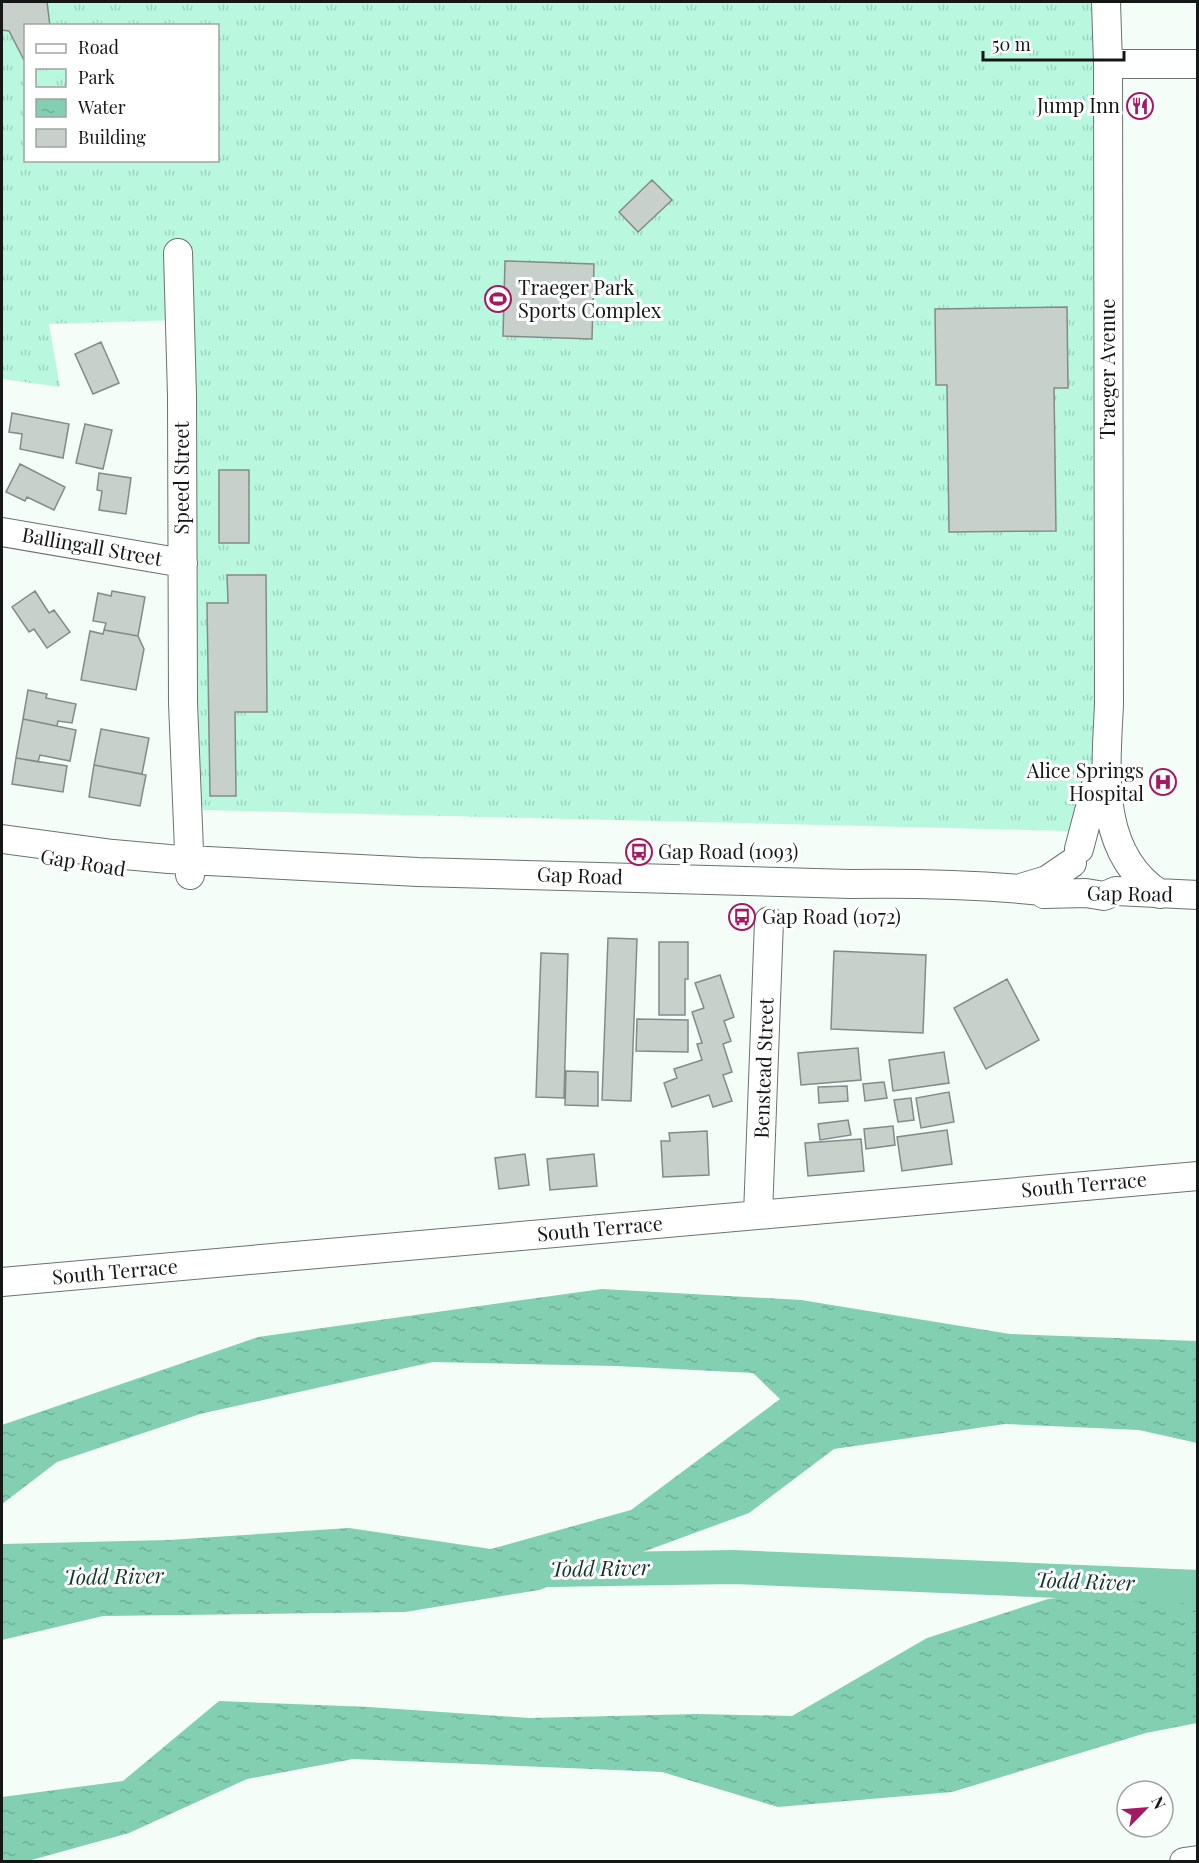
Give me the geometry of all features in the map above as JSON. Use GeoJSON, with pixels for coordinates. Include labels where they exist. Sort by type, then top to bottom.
{"type":"FeatureCollection","features":[{"type":"Feature","properties":{"kind":"street","name":"Traeger Avenue"},"geometry":{"type":"LineString","coordinates":[[1106,2],[1108,64],[1108,737],[1106,784],[1112,825],[1124,855]]}},
{"type":"Feature","properties":{"kind":"street"},"geometry":{"type":"LineString","coordinates":[[1108,64],[1197,64]]}},
{"type":"Feature","properties":{"kind":"street","name":"Speed Street"},"geometry":{"type":"LineString","coordinates":[[178,253],[183,563],[183,703],[179,867]]}},
{"type":"Feature","properties":{"kind":"street","name":"Ballingall Street"},"geometry":{"type":"LineString","coordinates":[[2,532],[183,563]]}},
{"type":"Feature","properties":{"kind":"street","name":"Traeger Avenue"},"geometry":{"type":"LineString","coordinates":[[1075,856],[1093,801],[1108,737]]}},
{"type":"Feature","properties":{"kind":"street","name":"Gap Road"},"geometry":{"type":"LineString","coordinates":[[2,839],[113,854],[179,867]]}},
{"type":"Feature","properties":{"kind":"street","name":"Traeger Avenue"},"geometry":{"type":"LineString","coordinates":[[1019,888],[1047,880],[1075,856],[1086,843],[1102,839],[1116,845],[1145,882],[1160,894]]}},
{"type":"Feature","properties":{"kind":"street","name":"Gap Road"},"geometry":{"type":"LineString","coordinates":[[2,846],[47,860],[81,866],[418,872],[851,884],[920,883],[1019,888],[1104,896],[1116,891],[1197,895]]}},
{"type":"Feature","properties":{"kind":"street"},"geometry":{"type":"LineString","coordinates":[[1116,891],[1126,880],[1128,870],[1124,855]]}},
{"type":"Feature","properties":{"kind":"street"},"geometry":{"type":"LineString","coordinates":[[1074,893],[1075,856]]}},
{"type":"Feature","properties":{"kind":"street","name":"Gap Road"},"geometry":{"type":"LineString","coordinates":[[851,884],[918,895],[1023,897],[1074,893]]}},
{"type":"Feature","properties":{"kind":"street","name":"Benstead Street"},"geometry":{"type":"LineString","coordinates":[[758,1215],[769,921]]}},
{"type":"Feature","properties":{"kind":"street","name":"South Terrace"},"geometry":{"type":"LineString","coordinates":[[2,1282],[1197,1176]]}},
{"type":"Feature","properties":{"kind":"street"},"geometry":{"type":"LineString","coordinates":[[1184,1862],[1197,1860]]}},
{"type":"Feature","properties":{"kind":"green space"},"geometry":{"type":"Polygon","coordinates":[[[2,2],[1106,2],[1109,704],[1070,831],[203,810],[183,703],[178,320],[49,324],[60,387],[2,379],[2,2]]]}},
{"type":"Feature","properties":{"kind":"water"},"geometry":{"type":"Polygon","coordinates":[[[602,1289],[801,1300],[1010,1334],[1197,1341],[1197,1443],[1139,1430],[1005,1424],[834,1449],[749,1513],[539,1590],[405,1612],[103,1616],[2,1640],[2,1544],[169,1540],[349,1528],[491,1549],[631,1510],[780,1399],[753,1373],[616,1366],[433,1362],[200,1414],[57,1462],[2,1504],[2,1425],[258,1337],[602,1289]]]}},
{"type":"Feature","properties":{"kind":"water"},"geometry":{"type":"Polygon","coordinates":[[[1197,1581],[1197,1723],[1146,1733],[952,1792],[778,1807],[662,1772],[353,1759],[247,1779],[129,1833],[28,1861],[2,1861],[2,1797],[123,1781],[219,1701],[369,1707],[529,1718],[697,1714],[792,1716],[927,1638],[1048,1599],[1197,1581]]]}},
{"type":"Feature","properties":{"kind":"building"},"geometry":{"type":"Polygon","coordinates":[[[2,2],[47,2],[50,24],[24,24],[24,60],[9,31],[2,30],[2,2]]]}},
{"type":"Feature","properties":{"kind":"building"},"geometry":{"type":"Polygon","coordinates":[[[652,180],[672,200],[638,232],[619,212],[652,180]]]}},
{"type":"Feature","properties":{"kind":"building"},"geometry":{"type":"Polygon","coordinates":[[[505,261],[594,264],[592,339],[503,336],[505,261]]]}},
{"type":"Feature","properties":{"kind":"building"},"geometry":{"type":"Polygon","coordinates":[[[1067,307],[1068,388],[1054,388],[1056,531],[949,532],[947,385],[936,385],[935,309],[1067,307]]]}},
{"type":"Feature","properties":{"kind":"building"},"geometry":{"type":"Polygon","coordinates":[[[101,342],[119,383],[93,394],[75,354],[101,342]]]}},
{"type":"Feature","properties":{"kind":"building"},"geometry":{"type":"Polygon","coordinates":[[[12,413],[69,424],[63,458],[20,449],[22,434],[9,432],[12,413]]]}},
{"type":"Feature","properties":{"kind":"building"},"geometry":{"type":"Polygon","coordinates":[[[85,424],[112,430],[103,469],[76,463],[85,424]]]}},
{"type":"Feature","properties":{"kind":"building"},"geometry":{"type":"Polygon","coordinates":[[[20,464],[65,487],[54,510],[27,497],[25,501],[6,492],[20,464]]]}},
{"type":"Feature","properties":{"kind":"building"},"geometry":{"type":"Polygon","coordinates":[[[219,470],[249,470],[249,543],[219,543],[219,470]]]}},
{"type":"Feature","properties":{"kind":"building"},"geometry":{"type":"Polygon","coordinates":[[[99,473],[131,478],[126,514],[99,510],[102,491],[97,490],[99,473]]]}},
{"type":"Feature","properties":{"kind":"building"},"geometry":{"type":"Polygon","coordinates":[[[227,575],[266,575],[267,712],[235,712],[236,796],[210,796],[207,603],[228,603],[227,575]]]}},
{"type":"Feature","properties":{"kind":"building"},"geometry":{"type":"Polygon","coordinates":[[[35,591],[49,613],[54,610],[70,632],[47,648],[34,629],[29,632],[12,607],[35,591]]]}},
{"type":"Feature","properties":{"kind":"building"},"geometry":{"type":"Polygon","coordinates":[[[112,591],[145,597],[138,636],[104,630],[106,623],[93,621],[98,593],[111,596],[112,591]]]}},
{"type":"Feature","properties":{"kind":"building"},"geometry":{"type":"Polygon","coordinates":[[[104,630],[138,636],[144,649],[136,690],[81,680],[90,631],[103,634],[104,630]]]}},
{"type":"Feature","properties":{"kind":"building"},"geometry":{"type":"Polygon","coordinates":[[[28,690],[47,694],[46,698],[76,704],[72,723],[58,721],[57,726],[23,719],[28,690]]]}},
{"type":"Feature","properties":{"kind":"building"},"geometry":{"type":"Polygon","coordinates":[[[23,719],[76,730],[70,761],[40,755],[38,762],[16,758],[23,719]]]}},
{"type":"Feature","properties":{"kind":"building"},"geometry":{"type":"Polygon","coordinates":[[[101,729],[149,738],[142,774],[94,765],[101,729]]]}},
{"type":"Feature","properties":{"kind":"building"},"geometry":{"type":"Polygon","coordinates":[[[16,758],[67,766],[63,792],[12,784],[16,758]]]}},
{"type":"Feature","properties":{"kind":"building"},"geometry":{"type":"Polygon","coordinates":[[[94,765],[146,775],[140,806],[89,797],[94,765]]]}},
{"type":"Feature","properties":{"kind":"building"},"geometry":{"type":"Polygon","coordinates":[[[608,938],[637,939],[631,1101],[602,1100],[608,938]]]}},
{"type":"Feature","properties":{"kind":"building"},"geometry":{"type":"Polygon","coordinates":[[[659,942],[688,942],[685,1015],[659,1015],[659,942]]]}},
{"type":"Feature","properties":{"kind":"building"},"geometry":{"type":"Polygon","coordinates":[[[834,951],[926,955],[923,1033],[831,1029],[834,951]]]}},
{"type":"Feature","properties":{"kind":"building"},"geometry":{"type":"Polygon","coordinates":[[[541,953],[568,954],[564,1098],[536,1097],[541,953]]]}},
{"type":"Feature","properties":{"kind":"building"},"geometry":{"type":"Polygon","coordinates":[[[720,975],[734,1017],[724,1021],[731,1041],[723,1044],[732,1072],[723,1075],[732,1101],[713,1107],[709,1095],[672,1107],[664,1083],[677,1078],[674,1069],[702,1060],[697,1044],[702,1043],[692,1012],[704,1008],[695,983],[720,975]]]}},
{"type":"Feature","properties":{"kind":"building"},"geometry":{"type":"Polygon","coordinates":[[[1007,979],[1039,1040],[986,1069],[954,1008],[1007,979]]]}},
{"type":"Feature","properties":{"kind":"building"},"geometry":{"type":"Polygon","coordinates":[[[637,1019],[688,1020],[688,1052],[636,1051],[637,1019]]]}},
{"type":"Feature","properties":{"kind":"building"},"geometry":{"type":"Polygon","coordinates":[[[858,1048],[861,1080],[801,1085],[798,1053],[858,1048]]]}},
{"type":"Feature","properties":{"kind":"building"},"geometry":{"type":"Polygon","coordinates":[[[944,1052],[949,1083],[893,1091],[889,1060],[944,1052]]]}},
{"type":"Feature","properties":{"kind":"building"},"geometry":{"type":"Polygon","coordinates":[[[566,1071],[598,1072],[598,1106],[565,1105],[566,1071]]]}},
{"type":"Feature","properties":{"kind":"building"},"geometry":{"type":"Polygon","coordinates":[[[884,1082],[887,1098],[865,1101],[863,1084],[884,1082]]]}},
{"type":"Feature","properties":{"kind":"building"},"geometry":{"type":"Polygon","coordinates":[[[847,1086],[848,1101],[819,1103],[818,1087],[847,1086]]]}},
{"type":"Feature","properties":{"kind":"building"},"geometry":{"type":"Polygon","coordinates":[[[949,1092],[954,1122],[921,1128],[916,1098],[949,1092]]]}},
{"type":"Feature","properties":{"kind":"building"},"geometry":{"type":"Polygon","coordinates":[[[911,1098],[914,1120],[898,1122],[894,1100],[911,1098]]]}},
{"type":"Feature","properties":{"kind":"building"},"geometry":{"type":"Polygon","coordinates":[[[848,1120],[851,1135],[820,1140],[818,1124],[848,1120]]]}},
{"type":"Feature","properties":{"kind":"building"},"geometry":{"type":"Polygon","coordinates":[[[893,1126],[895,1145],[866,1149],[864,1129],[893,1126]]]}},
{"type":"Feature","properties":{"kind":"building"},"geometry":{"type":"Polygon","coordinates":[[[947,1130],[952,1164],[902,1171],[897,1137],[947,1130]]]}},
{"type":"Feature","properties":{"kind":"building"},"geometry":{"type":"Polygon","coordinates":[[[707,1131],[709,1175],[663,1177],[661,1141],[670,1141],[669,1133],[707,1131]]]}},
{"type":"Feature","properties":{"kind":"building"},"geometry":{"type":"Polygon","coordinates":[[[861,1139],[864,1171],[808,1176],[805,1143],[861,1139]]]}},
{"type":"Feature","properties":{"kind":"building"},"geometry":{"type":"Polygon","coordinates":[[[525,1154],[529,1185],[499,1189],[495,1158],[525,1154]]]}},
{"type":"Feature","properties":{"kind":"building"},"geometry":{"type":"Polygon","coordinates":[[[594,1154],[597,1186],[550,1190],[547,1159],[594,1154]]]}},
{"type":"Feature","properties":{"kind":"waterway","name":"Todd River"},"geometry":{"type":"LineString","coordinates":[[550,1570],[734,1567],[1198,1587]]}},
{"type":"Feature","properties":{"kind":"place","name":"Jump Inn"},"geometry":{"type":"Point","coordinates":[1140,106]}},
{"type":"Feature","properties":{"kind":"place","name":"Traeger Park Sports Complex"},"geometry":{"type":"Point","coordinates":[498,299]}},
{"type":"Feature","properties":{"kind":"place","name":"Alice Springs Hospital"},"geometry":{"type":"Point","coordinates":[1163,782]}},
{"type":"Feature","properties":{"kind":"place","name":"Gap Road (1093)"},"geometry":{"type":"Point","coordinates":[639,852]}},
{"type":"Feature","properties":{"kind":"place","name":"Gap Road (1072)"},"geometry":{"type":"Point","coordinates":[742,917]}}]}
